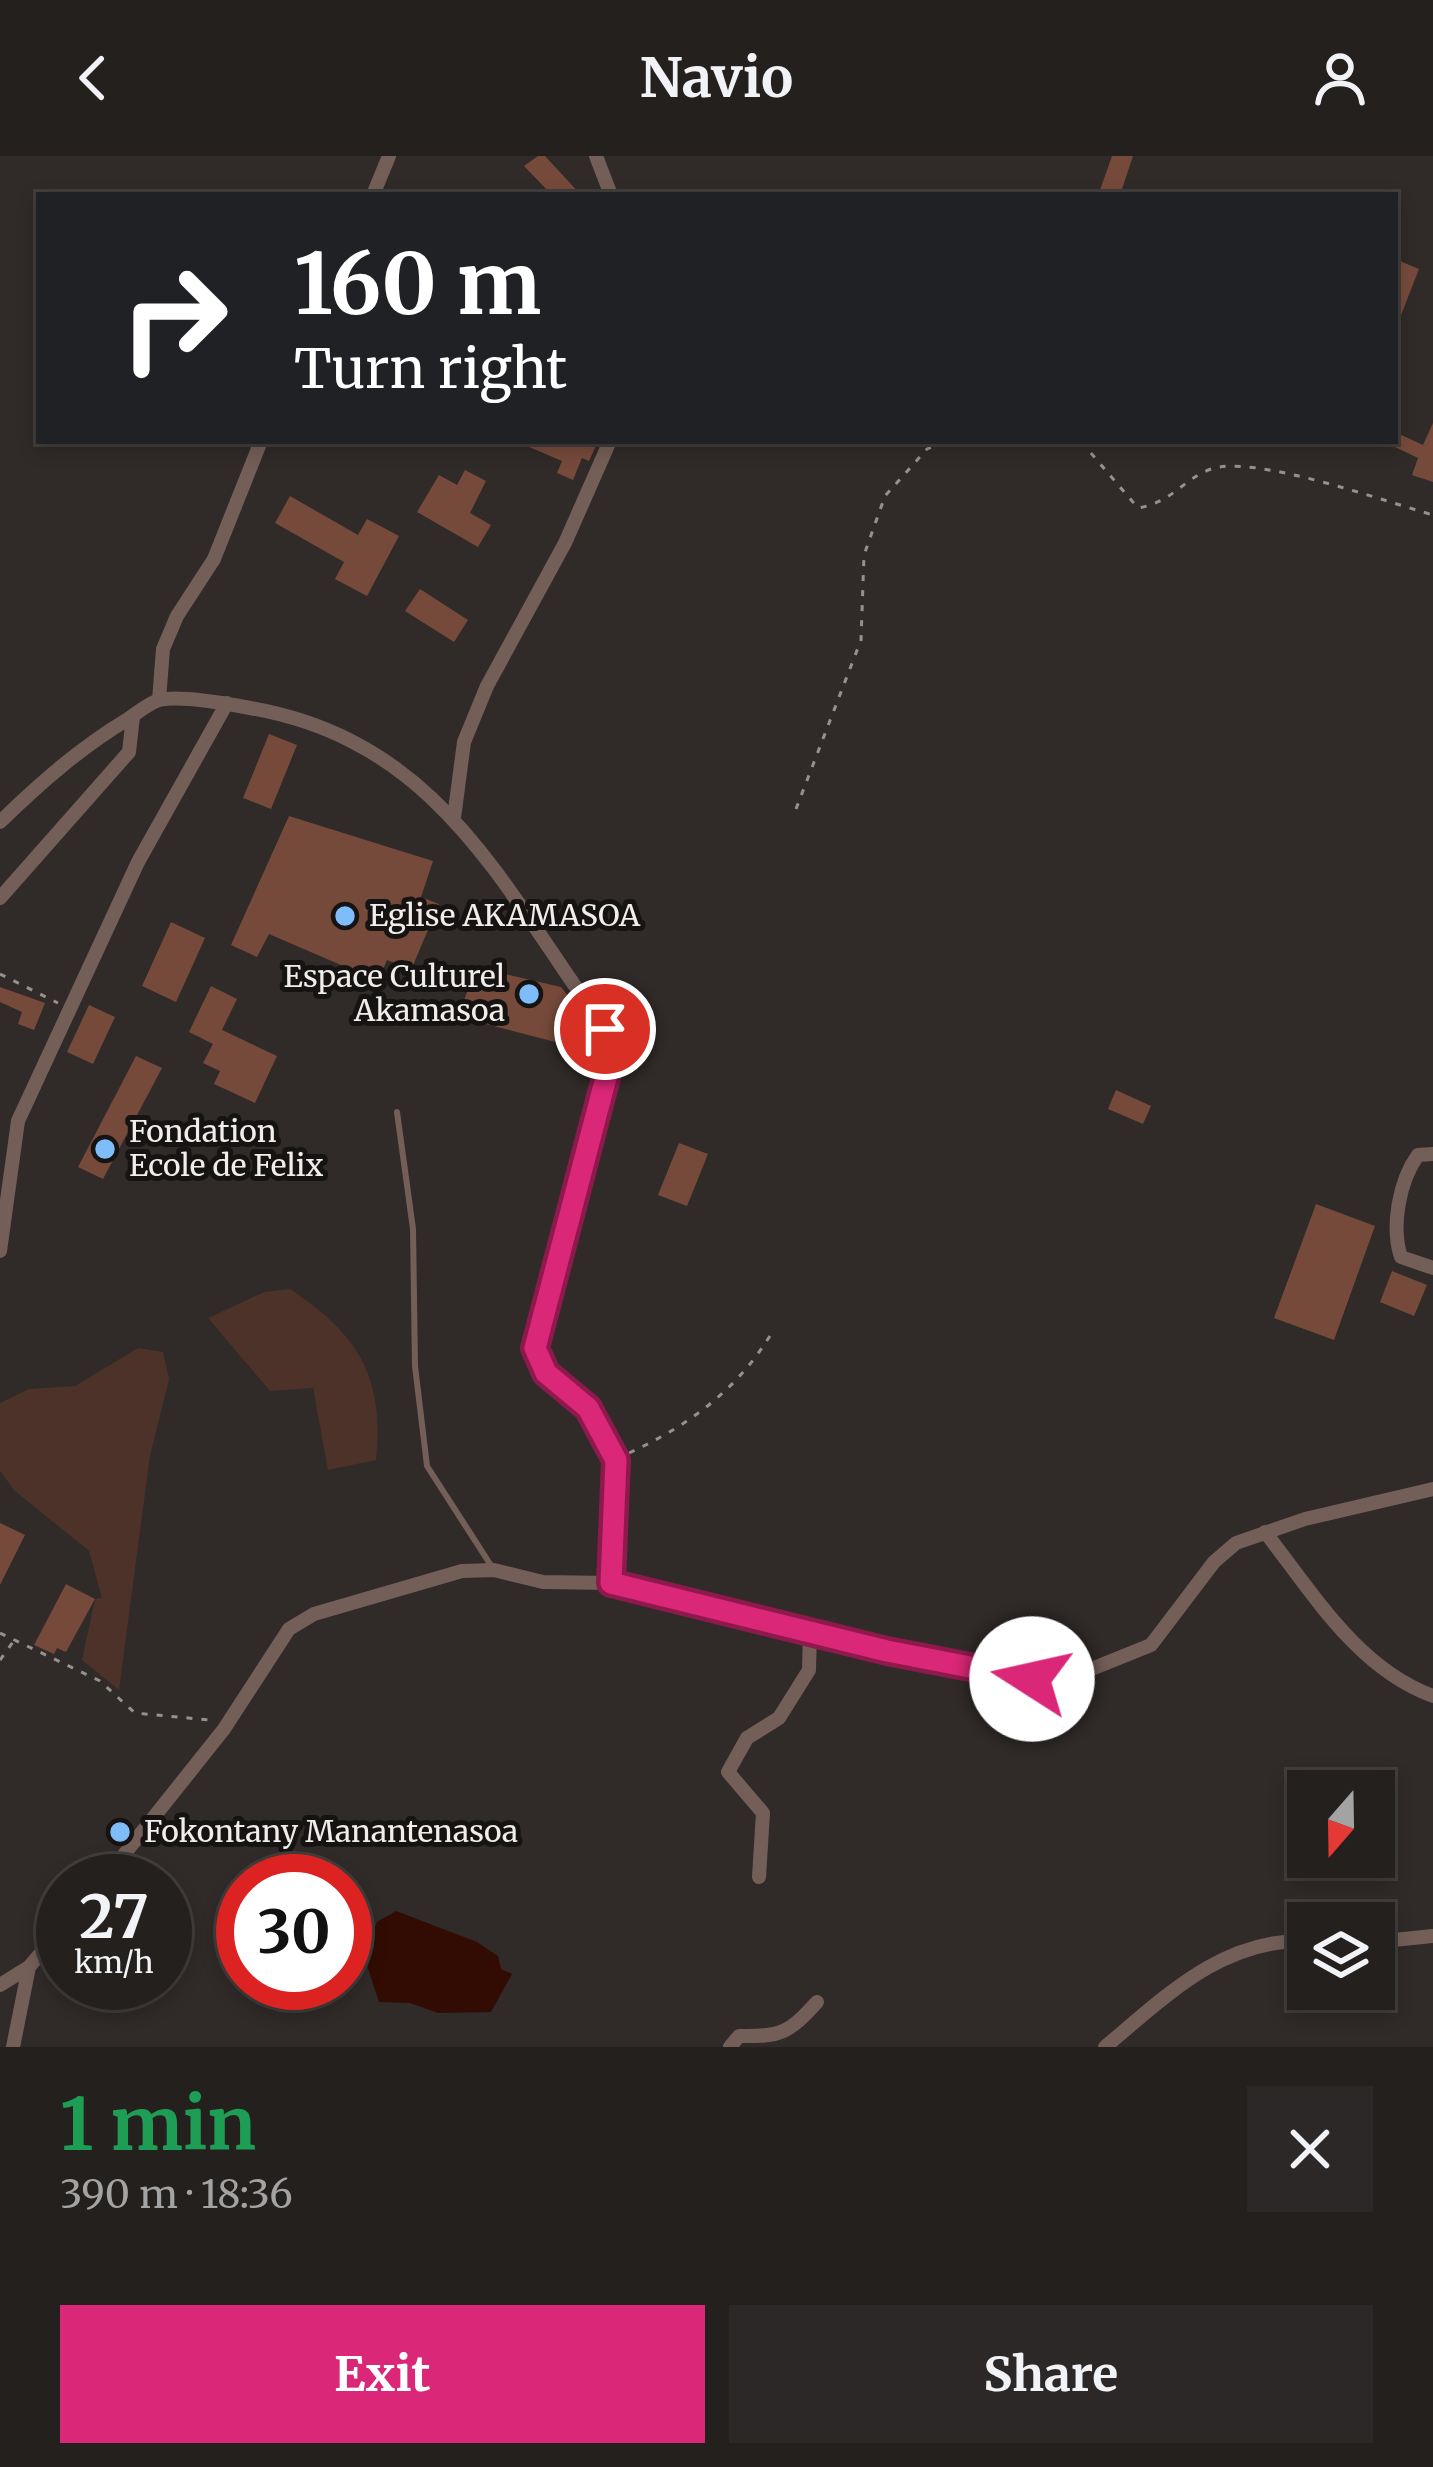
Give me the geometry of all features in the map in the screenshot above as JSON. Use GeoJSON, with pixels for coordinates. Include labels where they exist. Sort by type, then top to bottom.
{"type":"FeatureCollection","features":[{"type":"Feature","properties":{"kind":"street"},"geometry":{"type":"LineString","coordinates":[[374,192],[389,156]]}},
{"type":"Feature","properties":{"kind":"street"},"geometry":{"type":"LineString","coordinates":[[596,156],[610,192]]}},
{"type":"Feature","properties":{"kind":"street"},"geometry":{"type":"LineString","coordinates":[[159,700],[163,649],[177,616],[214,559],[260,444]]}},
{"type":"Feature","properties":{"kind":"street"},"geometry":{"type":"LineString","coordinates":[[454,818],[464,742],[487,686],[565,543],[609,444]]}},
{"type":"Feature","properties":{"kind":"street"},"geometry":{"type":"LineString","coordinates":[[0,822],[50,774],[159,700],[227,704],[302,720],[359,748],[423,786],[485,854],[605,1029],[613,1051],[535,1348],[546,1373],[588,1408],[616,1460],[611,1583]]}},
{"type":"Feature","properties":{"kind":"street"},"geometry":{"type":"LineString","coordinates":[[0,1251],[18,1120],[138,862],[227,704]]}},
{"type":"Feature","properties":{"kind":"street"},"geometry":{"type":"LineString","coordinates":[[0,898],[129,752],[133,716]]}},
{"type":"Feature","properties":{"kind":"street"},"geometry":{"type":"LineString","coordinates":[[1433,1154],[1418,1155],[1407,1170],[1394,1237],[1401,1257],[1433,1268]]}},
{"type":"Feature","properties":{"kind":"street"},"geometry":{"type":"LineString","coordinates":[[124,1854],[224,1729],[289,1629],[314,1614],[463,1571],[494,1570],[543,1582],[611,1583],[988,1672],[1032,1679],[1074,1676],[1151,1645],[1214,1562],[1236,1543],[1433,1490]]}},
{"type":"Feature","properties":{"kind":"street"},"geometry":{"type":"LineString","coordinates":[[1264,1532],[1319,1604],[1379,1666],[1433,1696]]}},
{"type":"Feature","properties":{"kind":"street"},"geometry":{"type":"LineString","coordinates":[[759,1877],[764,1813],[728,1772],[747,1738],[779,1718],[809,1670],[809,1631]]}},
{"type":"Feature","properties":{"kind":"street"},"geometry":{"type":"LineString","coordinates":[[1395,1940],[1433,1936]]}},
{"type":"Feature","properties":{"kind":"street"},"geometry":{"type":"LineString","coordinates":[[1105,2047],[1199,1968],[1287,1940]]}},
{"type":"Feature","properties":{"kind":"street"},"geometry":{"type":"LineString","coordinates":[[0,1985],[36,1959]]}},
{"type":"Feature","properties":{"kind":"street"},"geometry":{"type":"LineString","coordinates":[[13,2047],[29,1967]]}},
{"type":"Feature","properties":{"kind":"street"},"geometry":{"type":"LineString","coordinates":[[730,2047],[739,2036],[767,2037],[792,2030],[818,2002]]}},
{"type":"Feature","properties":{"kind":"lane"},"geometry":{"type":"LineString","coordinates":[[397,1112],[413,1229],[415,1366],[427,1466],[494,1570]]}},
{"type":"Feature","properties":{"kind":"path"},"geometry":{"type":"LineString","coordinates":[[796,809],[861,640],[864,555],[885,496],[927,449],[938,444]]}},
{"type":"Feature","properties":{"kind":"path"},"geometry":{"type":"LineString","coordinates":[[1079,444],[1138,508],[1161,504],[1213,468],[1281,471],[1433,515]]}},
{"type":"Feature","properties":{"kind":"path"},"geometry":{"type":"LineString","coordinates":[[0,974],[71,1009]]}},
{"type":"Feature","properties":{"kind":"path"},"geometry":{"type":"LineString","coordinates":[[616,1460],[671,1434],[712,1404],[753,1366],[774,1328]]}},
{"type":"Feature","properties":{"kind":"path"},"geometry":{"type":"LineString","coordinates":[[0,1633],[100,1681],[135,1713],[209,1720],[224,1729]]}},
{"type":"Feature","properties":{"kind":"path"},"geometry":{"type":"LineString","coordinates":[[0,1660],[14,1640]]}},
{"type":"Feature","properties":{"kind":"shaded area"},"geometry":{"type":"Polygon","coordinates":[[[290,1289],[333,1323],[362,1360],[376,1405],[376,1460],[328,1470],[313,1388],[270,1391],[208,1318],[264,1292],[290,1289]]]}},
{"type":"Feature","properties":{"kind":"shaded area"},"geometry":{"type":"Polygon","coordinates":[[[138,1348],[163,1352],[169,1379],[150,1456],[119,1690],[82,1660],[95,1599],[102,1598],[89,1551],[15,1491],[0,1471],[0,1403],[29,1389],[75,1386],[138,1348]]]}},
{"type":"Feature","properties":{"kind":"shaded area"},"geometry":{"type":"Polygon","coordinates":[[[396,1911],[477,1942],[498,1956],[501,1969],[512,1974],[491,2012],[438,2013],[410,2003],[379,2002],[372,1981],[372,1935],[377,1922],[396,1911]]]}},
{"type":"Feature","properties":{"kind":"building"},"geometry":{"type":"Polygon","coordinates":[[[545,156],[578,192],[547,192],[524,166],[545,156]]]}},
{"type":"Feature","properties":{"kind":"building"},"geometry":{"type":"Polygon","coordinates":[[[1112,156],[1133,156],[1121,192],[1100,190],[1112,156]]]}},
{"type":"Feature","properties":{"kind":"building"},"geometry":{"type":"Polygon","coordinates":[[[1398,260],[1419,269],[1398,323],[1398,260]]]}},
{"type":"Feature","properties":{"kind":"building"},"geometry":{"type":"Polygon","coordinates":[[[1433,423],[1433,482],[1412,475],[1418,458],[1395,447],[1398,433],[1423,445],[1433,423]]]}},
{"type":"Feature","properties":{"kind":"building"},"geometry":{"type":"Polygon","coordinates":[[[522,444],[597,444],[589,461],[582,458],[573,480],[557,473],[562,461],[522,444]]]}},
{"type":"Feature","properties":{"kind":"building"},"geometry":{"type":"Polygon","coordinates":[[[465,470],[486,481],[470,513],[491,525],[478,547],[417,512],[439,475],[457,485],[465,470]]]}},
{"type":"Feature","properties":{"kind":"building"},"geometry":{"type":"Polygon","coordinates":[[[290,496],[358,535],[367,519],[399,536],[367,596],[335,579],[344,562],[275,523],[290,496]]]}},
{"type":"Feature","properties":{"kind":"building"},"geometry":{"type":"Polygon","coordinates":[[[420,589],[468,620],[454,642],[405,611],[420,589]]]}},
{"type":"Feature","properties":{"kind":"building"},"geometry":{"type":"Polygon","coordinates":[[[269,734],[297,745],[271,809],[243,798],[269,734]]]}},
{"type":"Feature","properties":{"kind":"building"},"geometry":{"type":"Polygon","coordinates":[[[289,816],[433,861],[421,897],[439,904],[411,970],[387,960],[378,981],[269,934],[257,957],[231,945],[289,816]]]}},
{"type":"Feature","properties":{"kind":"building"},"geometry":{"type":"Polygon","coordinates":[[[171,922],[205,938],[176,1002],[142,986],[171,922]]]}},
{"type":"Feature","properties":{"kind":"building"},"geometry":{"type":"Polygon","coordinates":[[[505,974],[561,987],[569,997],[570,1017],[563,1044],[458,1017],[471,981],[503,983],[505,974]]]}},
{"type":"Feature","properties":{"kind":"building"},"geometry":{"type":"Polygon","coordinates":[[[211,986],[237,999],[222,1030],[277,1056],[255,1103],[214,1084],[220,1071],[203,1063],[213,1044],[189,1032],[211,986]]]}},
{"type":"Feature","properties":{"kind":"building"},"geometry":{"type":"Polygon","coordinates":[[[0,987],[45,1003],[34,1030],[18,1024],[22,1012],[0,1002],[0,987]]]}},
{"type":"Feature","properties":{"kind":"building"},"geometry":{"type":"Polygon","coordinates":[[[89,1005],[115,1017],[93,1064],[67,1052],[89,1005]]]}},
{"type":"Feature","properties":{"kind":"building"},"geometry":{"type":"Polygon","coordinates":[[[136,1056],[162,1068],[103,1179],[78,1167],[136,1056]]]}},
{"type":"Feature","properties":{"kind":"building"},"geometry":{"type":"Polygon","coordinates":[[[1116,1090],[1151,1106],[1143,1124],[1108,1109],[1116,1090]]]}},
{"type":"Feature","properties":{"kind":"building"},"geometry":{"type":"Polygon","coordinates":[[[679,1143],[708,1154],[687,1206],[658,1195],[679,1143]]]}},
{"type":"Feature","properties":{"kind":"building"},"geometry":{"type":"Polygon","coordinates":[[[1316,1204],[1375,1226],[1334,1340],[1274,1318],[1316,1204]]]}},
{"type":"Feature","properties":{"kind":"building"},"geometry":{"type":"Polygon","coordinates":[[[1392,1271],[1427,1285],[1414,1316],[1380,1302],[1392,1271]]]}},
{"type":"Feature","properties":{"kind":"building"},"geometry":{"type":"Polygon","coordinates":[[[0,1523],[25,1535],[0,1585],[0,1523]]]}},
{"type":"Feature","properties":{"kind":"building"},"geometry":{"type":"Polygon","coordinates":[[[66,1584],[95,1599],[66,1652],[57,1648],[54,1654],[34,1645],[66,1584]]]}},
{"type":"Feature","properties":{"kind":"place","name":"Eglise AKAMASOA"},"geometry":{"type":"Point","coordinates":[345,916]}},
{"type":"Feature","properties":{"kind":"place","name":"Espace Culturel Akamasoa"},"geometry":{"type":"Point","coordinates":[529,994]}},
{"type":"Feature","properties":{"kind":"place","name":"Fondation Ecole de Felix"},"geometry":{"type":"Point","coordinates":[105,1149]}},
{"type":"Feature","properties":{"kind":"place","name":"Fokontany Manantenasoa"},"geometry":{"type":"Point","coordinates":[120,1832]}},
{"type":"Feature","properties":{"kind":"route"},"geometry":{"type":"LineString","coordinates":[[605,1029],[613,1051],[535,1348],[546,1373],[588,1408],[616,1460],[611,1583],[887,1651],[1032,1679]]}}]}
